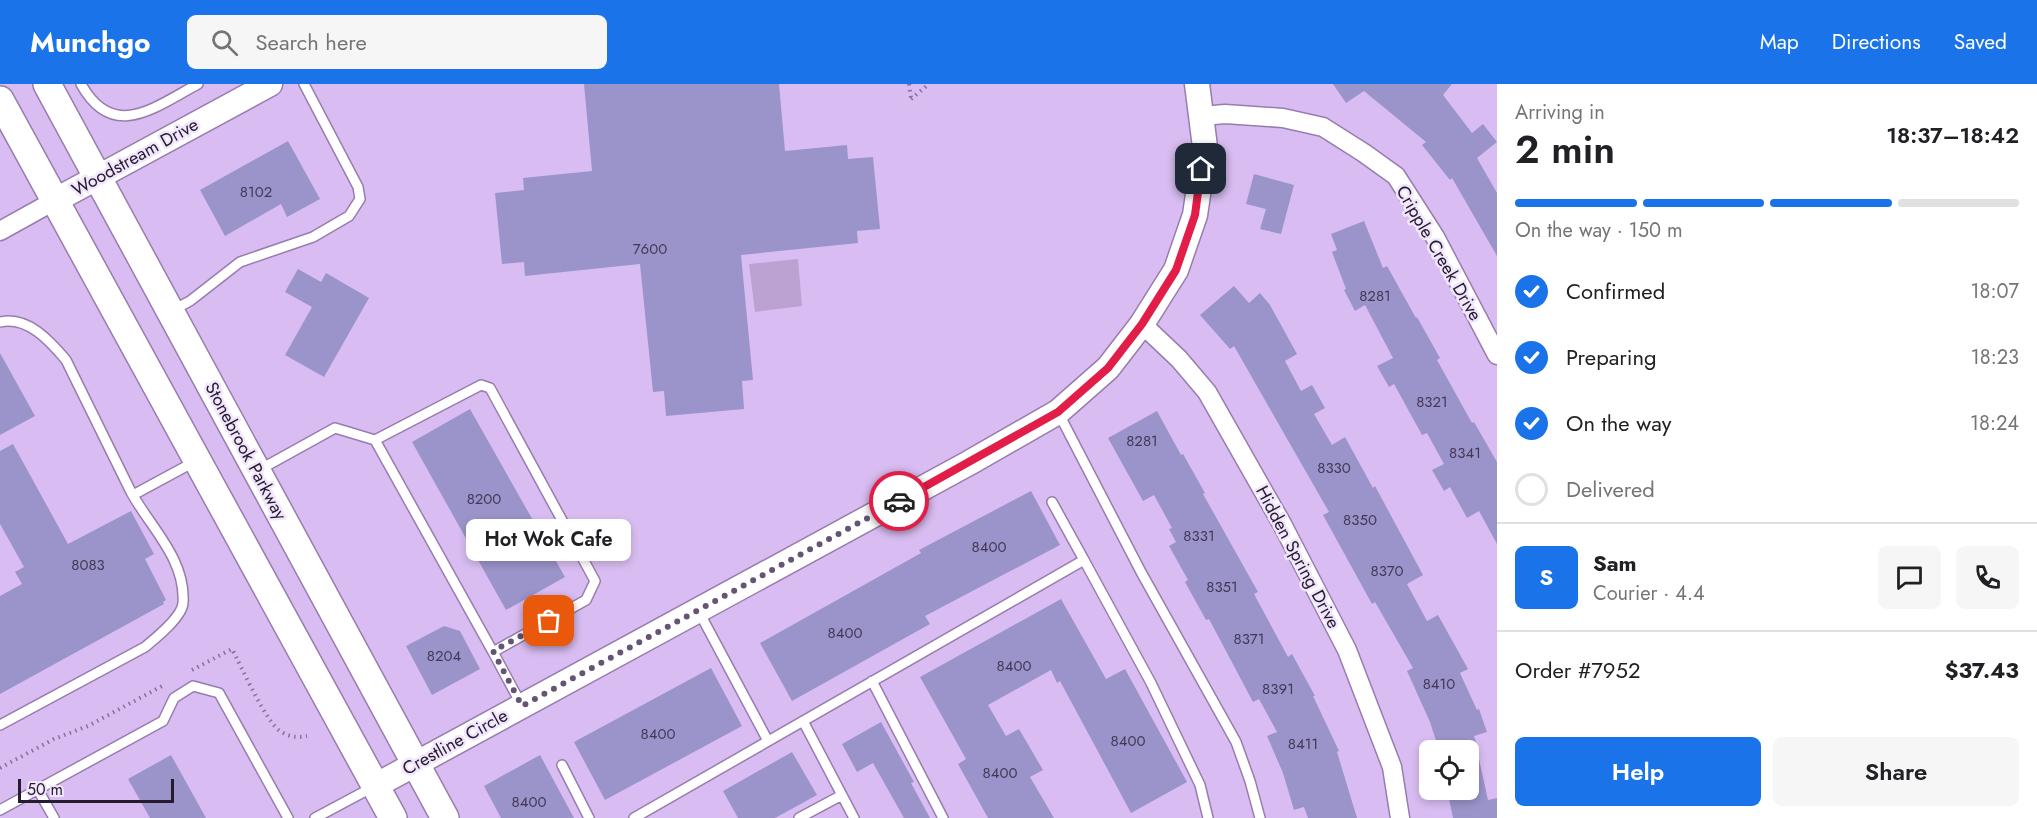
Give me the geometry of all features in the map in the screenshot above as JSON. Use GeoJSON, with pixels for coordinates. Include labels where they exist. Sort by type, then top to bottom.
{"type":"FeatureCollection","features":[{"type":"Feature","properties":{"kind":"main road","name":"Stonebrook Parkway"},"geometry":{"type":"LineString","coordinates":[[47,84],[445,818]]}},
{"type":"Feature","properties":{"kind":"main road"},"geometry":{"type":"LineString","coordinates":[[0,100],[393,818]]}},
{"type":"Feature","properties":{"kind":"street","name":"Woodstream Drive"},"geometry":{"type":"LineString","coordinates":[[0,231],[270,84]]}},
{"type":"Feature","properties":{"kind":"street","name":"Crestline Circle"},"geometry":{"type":"LineString","coordinates":[[375,786],[969,463],[1058,412],[1108,368],[1142,324],[1176,270],[1195,215],[1204,147],[1197,84]]}},
{"type":"Feature","properties":{"kind":"street","name":"Cripple Creek Drive"},"geometry":{"type":"LineString","coordinates":[[1202,116],[1225,114],[1283,118],[1323,127],[1396,176],[1435,237],[1497,356]]}},
{"type":"Feature","properties":{"kind":"street","name":"Hidden Spring Drive"},"geometry":{"type":"LineString","coordinates":[[1142,324],[1179,359],[1207,392],[1282,524],[1347,650],[1392,767],[1400,818]]}},
{"type":"Feature","properties":{"kind":"lane"},"geometry":{"type":"LineString","coordinates":[[81,84],[90,99],[110,115],[130,117],[158,106],[198,84]]}},
{"type":"Feature","properties":{"kind":"lane"},"geometry":{"type":"LineString","coordinates":[[171,312],[190,301],[240,262],[313,237],[349,216],[360,199],[358,187],[304,84]]}},
{"type":"Feature","properties":{"kind":"lane"},"geometry":{"type":"LineString","coordinates":[[0,322],[32,326],[51,342],[66,360],[133,495],[173,558],[181,578],[183,605],[165,631],[145,647],[0,725]]}},
{"type":"Feature","properties":{"kind":"lane"},"geometry":{"type":"LineString","coordinates":[[375,440],[480,385],[490,388],[595,581],[586,600],[493,651]]}},
{"type":"Feature","properties":{"kind":"lane"},"geometry":{"type":"LineString","coordinates":[[1058,412],[1141,572],[1236,742],[1260,818]]}},
{"type":"Feature","properties":{"kind":"lane"},"geometry":{"type":"LineString","coordinates":[[257,471],[335,428],[375,440],[522,706]]}},
{"type":"Feature","properties":{"kind":"lane"},"geometry":{"type":"LineString","coordinates":[[133,495],[196,460]]}},
{"type":"Feature","properties":{"kind":"lane"},"geometry":{"type":"LineString","coordinates":[[1052,502],[1151,683],[1200,784],[1208,818]]}},
{"type":"Feature","properties":{"kind":"lane"},"geometry":{"type":"LineString","coordinates":[[634,818],[1084,560]]}},
{"type":"Feature","properties":{"kind":"lane"},"geometry":{"type":"LineString","coordinates":[[698,610],[768,741]]}},
{"type":"Feature","properties":{"kind":"lane"},"geometry":{"type":"LineString","coordinates":[[872,681],[943,818]]}},
{"type":"Feature","properties":{"kind":"lane"},"geometry":{"type":"LineString","coordinates":[[0,810],[163,721],[174,698],[193,686],[219,693],[288,818]]}},
{"type":"Feature","properties":{"kind":"lane"},"geometry":{"type":"LineString","coordinates":[[803,721],[854,818]]}},
{"type":"Feature","properties":{"kind":"lane"},"geometry":{"type":"LineString","coordinates":[[562,765],[589,818]]}},
{"type":"Feature","properties":{"kind":"lane"},"geometry":{"type":"LineString","coordinates":[[315,818],[375,786]]}},
{"type":"Feature","properties":{"kind":"lane"},"geometry":{"type":"LineString","coordinates":[[38,790],[54,818]]}},
{"type":"Feature","properties":{"kind":"lane"},"geometry":{"type":"LineString","coordinates":[[799,818],[842,795]]}},
{"type":"Feature","properties":{"kind":"path"},"geometry":{"type":"LineString","coordinates":[[909,84],[911,99],[928,84]]}},
{"type":"Feature","properties":{"kind":"shaded area"},"geometry":{"type":"Polygon","coordinates":[[[798,259],[802,306],[755,312],[749,264],[798,259]]]}},
{"type":"Feature","properties":{"kind":"building"},"geometry":{"type":"Polygon","coordinates":[[[584,84],[779,84],[785,151],[847,145],[848,159],[873,157],[880,229],[857,231],[858,243],[741,255],[753,380],[742,381],[744,409],[666,416],[664,391],[653,392],[640,264],[525,276],[524,262],[502,264],[495,193],[524,190],[523,178],[592,171],[584,84]]]}},
{"type":"Feature","properties":{"kind":"building"},"geometry":{"type":"Polygon","coordinates":[[[1333,84],[1452,84],[1443,95],[1472,133],[1483,124],[1497,142],[1477,158],[1497,193],[1497,256],[1452,178],[1450,180],[1422,145],[1426,142],[1364,91],[1346,103],[1333,84]]]}},
{"type":"Feature","properties":{"kind":"building"},"geometry":{"type":"Polygon","coordinates":[[[288,141],[320,199],[287,217],[281,204],[225,236],[200,190],[288,141]]]}},
{"type":"Feature","properties":{"kind":"building"},"geometry":{"type":"Polygon","coordinates":[[[1254,174],[1294,185],[1281,234],[1260,229],[1266,209],[1246,204],[1254,174]]]}},
{"type":"Feature","properties":{"kind":"building"},"geometry":{"type":"Polygon","coordinates":[[[1364,221],[1383,268],[1387,266],[1417,317],[1440,358],[1437,360],[1497,462],[1497,544],[1479,511],[1467,518],[1450,487],[1444,491],[1432,470],[1444,464],[1427,433],[1422,435],[1394,384],[1389,387],[1377,366],[1393,358],[1365,305],[1355,311],[1344,290],[1346,289],[1332,252],[1337,250],[1331,234],[1364,221]]]}},
{"type":"Feature","properties":{"kind":"building"},"geometry":{"type":"Polygon","coordinates":[[[298,269],[321,282],[326,273],[369,298],[324,377],[285,355],[312,307],[285,292],[298,269]]]}},
{"type":"Feature","properties":{"kind":"building"},"geometry":{"type":"Polygon","coordinates":[[[1234,286],[1249,303],[1260,293],[1270,305],[1297,354],[1285,361],[1301,391],[1312,385],[1325,408],[1314,414],[1332,445],[1345,437],[1373,488],[1375,486],[1423,575],[1407,584],[1427,621],[1438,615],[1468,669],[1460,673],[1477,710],[1479,709],[1487,732],[1474,736],[1475,740],[1436,740],[1407,671],[1413,668],[1375,602],[1372,604],[1323,515],[1329,512],[1234,346],[1230,349],[1200,315],[1234,286]]]}},
{"type":"Feature","properties":{"kind":"building"},"geometry":{"type":"Polygon","coordinates":[[[0,353],[35,416],[0,435],[0,353]]]}},
{"type":"Feature","properties":{"kind":"building"},"geometry":{"type":"Polygon","coordinates":[[[470,409],[565,577],[506,610],[412,442],[470,409]]]}},
{"type":"Feature","properties":{"kind":"building"},"geometry":{"type":"Polygon","coordinates":[[[1157,411],[1205,493],[1203,494],[1258,592],[1254,594],[1288,657],[1292,654],[1315,696],[1313,696],[1339,751],[1337,752],[1357,818],[1308,818],[1304,807],[1294,810],[1283,773],[1267,736],[1277,732],[1259,699],[1253,702],[1209,619],[1206,620],[1185,582],[1188,580],[1169,546],[1176,542],[1169,529],[1172,528],[1154,495],[1143,501],[1108,438],[1157,411]]]}},
{"type":"Feature","properties":{"kind":"building"},"geometry":{"type":"Polygon","coordinates":[[[13,444],[68,544],[131,511],[154,554],[145,559],[166,600],[164,604],[0,694],[0,596],[22,584],[15,572],[24,567],[0,524],[0,451],[13,444]]]}},
{"type":"Feature","properties":{"kind":"building"},"geometry":{"type":"Polygon","coordinates":[[[1031,491],[1060,545],[925,616],[930,624],[792,701],[760,643],[921,553],[919,550],[1031,491]]]}},
{"type":"Feature","properties":{"kind":"building"},"geometry":{"type":"Polygon","coordinates":[[[1061,599],[1106,679],[1125,669],[1187,782],[1131,813],[1060,681],[1057,683],[1051,670],[988,705],[1006,736],[1019,729],[1043,770],[1030,777],[1054,818],[988,818],[958,764],[966,759],[920,677],[1061,599]]]}},
{"type":"Feature","properties":{"kind":"building"},"geometry":{"type":"Polygon","coordinates":[[[444,626],[460,631],[480,669],[432,695],[406,646],[444,626]]]}},
{"type":"Feature","properties":{"kind":"building"},"geometry":{"type":"Polygon","coordinates":[[[711,668],[742,726],[605,800],[574,742],[711,668]]]}},
{"type":"Feature","properties":{"kind":"building"},"geometry":{"type":"Polygon","coordinates":[[[881,722],[914,782],[911,783],[930,818],[904,818],[873,763],[857,772],[842,744],[881,722]]]}},
{"type":"Feature","properties":{"kind":"building"},"geometry":{"type":"Polygon","coordinates":[[[792,752],[817,795],[775,818],[738,818],[723,791],[792,752]]]}},
{"type":"Feature","properties":{"kind":"building"},"geometry":{"type":"Polygon","coordinates":[[[171,755],[206,818],[150,818],[128,779],[171,755]]]}},
{"type":"Feature","properties":{"kind":"building"},"geometry":{"type":"Polygon","coordinates":[[[540,755],[574,818],[501,818],[484,786],[540,755]]]}},
{"type":"Feature","properties":{"kind":"building"},"geometry":{"type":"Polygon","coordinates":[[[1479,759],[1488,800],[1497,798],[1497,818],[1453,818],[1449,800],[1479,800],[1479,759]]]}},
{"type":"Feature","properties":{"kind":"way so far"},"geometry":{"type":"LineString","coordinates":[[549,621],[493,651],[522,706],[899,501]]}},
{"type":"Feature","properties":{"kind":"place","name":"Hot Wok Cafe"},"geometry":{"type":"Point","coordinates":[549,621]}},
{"type":"Feature","properties":{"kind":"route"},"geometry":{"type":"LineString","coordinates":[[899,501],[1058,412],[1108,368],[1142,324],[1176,270],[1195,215],[1201,169]]}}]}
